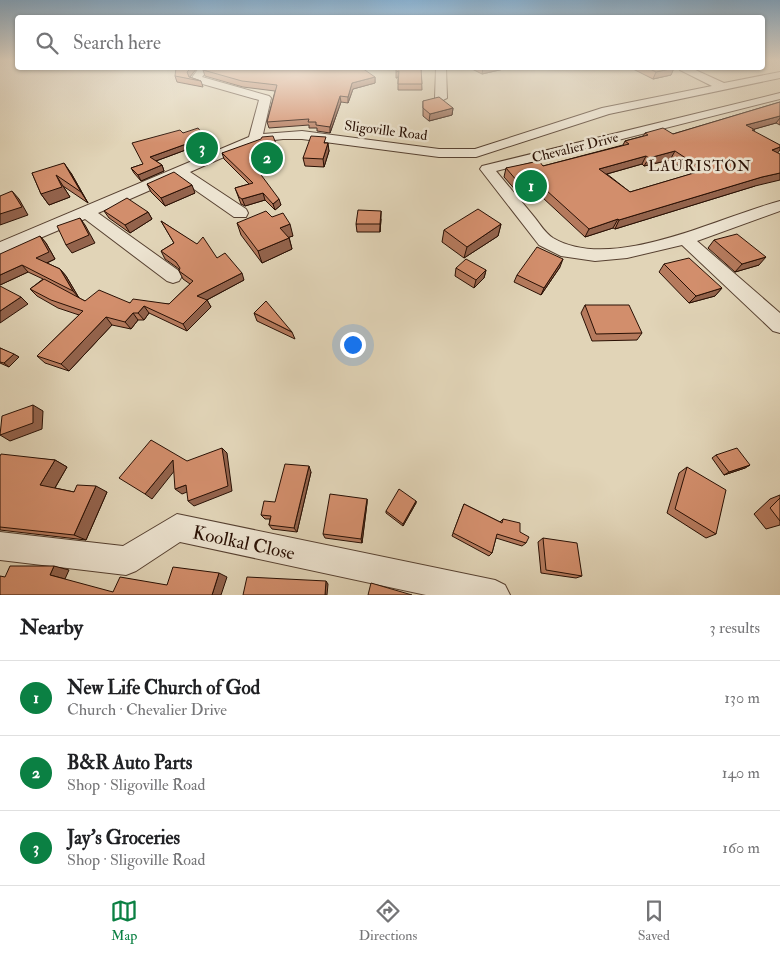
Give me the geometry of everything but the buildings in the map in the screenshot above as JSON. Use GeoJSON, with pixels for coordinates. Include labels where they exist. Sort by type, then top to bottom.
{"type":"FeatureCollection","features":[{"type":"Feature","properties":{"kind":"street"},"geometry":{"type":"LineString","coordinates":[[228,88],[266,98],[255,139]]}},
{"type":"Feature","properties":{"kind":"street"},"geometry":{"type":"LineString","coordinates":[[440,88],[440,98]]}},
{"type":"Feature","properties":{"kind":"street","name":"Sligoville Road"},"geometry":{"type":"LineString","coordinates":[[0,249],[255,139],[283,135],[302,135],[438,153],[476,153],[606,111],[713,88]]}},
{"type":"Feature","properties":{"kind":"street","name":"Chevalier Drive"},"geometry":{"type":"LineString","coordinates":[[685,239],[631,253],[594,256],[564,250],[545,241],[487,169],[780,96]]}},
{"type":"Feature","properties":{"kind":"street"},"geometry":{"type":"LineString","coordinates":[[178,171],[240,213]]}},
{"type":"Feature","properties":{"kind":"street"},"geometry":{"type":"LineString","coordinates":[[780,206],[685,239],[780,325]]}},
{"type":"Feature","properties":{"kind":"street"},"geometry":{"type":"LineString","coordinates":[[86,212],[173,276]]}},
{"type":"Feature","properties":{"kind":"street","name":"Koolkal Close"},"geometry":{"type":"LineString","coordinates":[[0,546],[126,561],[177,528],[495,595]]}},
{"type":"Feature","properties":{"kind":"place","name":"Jay's Groceries"},"geometry":{"type":"Point","coordinates":[202,148]}},
{"type":"Feature","properties":{"kind":"place","name":"B&R Auto Parts"},"geometry":{"type":"Point","coordinates":[267,158]}},
{"type":"Feature","properties":{"kind":"place","name":"New Life Church of God"},"geometry":{"type":"Point","coordinates":[531,186]}},
{"type":"Feature","properties":{"kind":"district","name":"LAURISTON"},"geometry":{"type":"Point","coordinates":[700,166]}}]}
